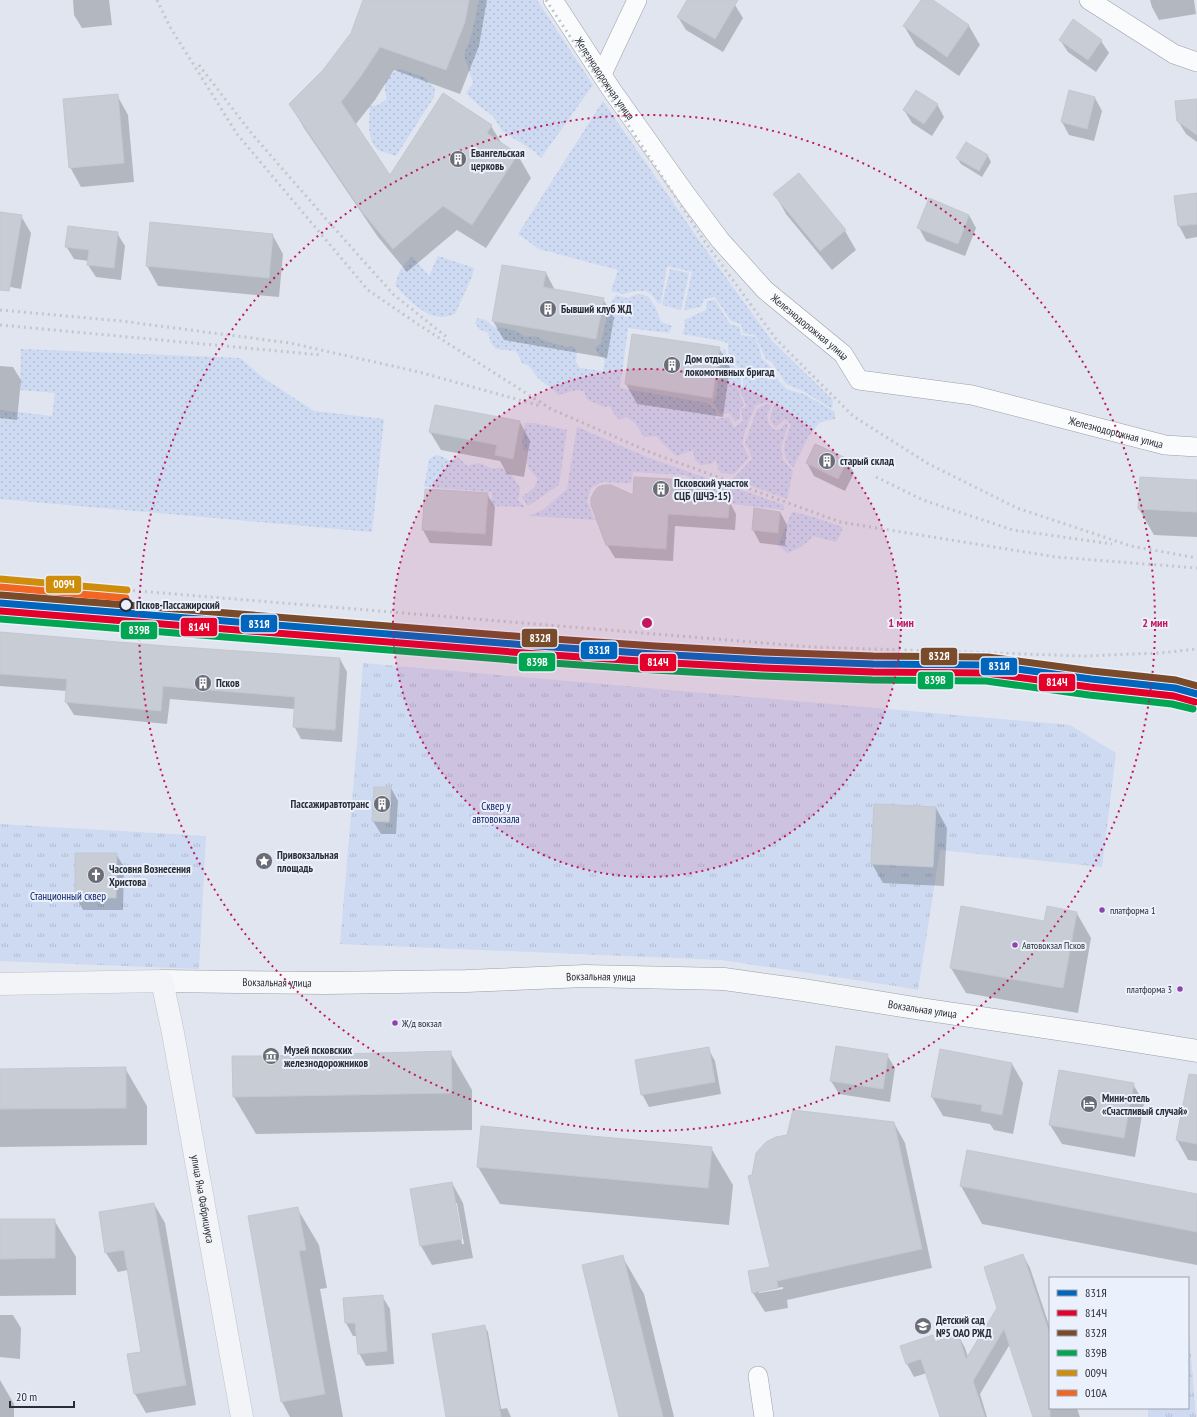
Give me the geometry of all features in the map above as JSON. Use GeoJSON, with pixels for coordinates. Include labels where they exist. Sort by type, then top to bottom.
{"type":"FeatureCollection","features":[{"type":"Feature","properties":{"kind":"main road","name":"Вокзальная улица"},"geometry":{"type":"LineString","coordinates":[[0,984],[162,981],[325,983],[466,981],[585,976],[724,979],[1090,1033],[1197,1051]]}},
{"type":"Feature","properties":{"kind":"main road","name":"улица Яна Фабрициуса"},"geometry":{"type":"LineString","coordinates":[[162,981],[173,1033],[242,1417]]}},
{"type":"Feature","properties":{"kind":"street","name":"Железнодорожная улица"},"geometry":{"type":"LineString","coordinates":[[554,0],[648,141],[720,240],[765,290],[843,354],[859,380],[972,395],[1165,445],[1197,447]]}},
{"type":"Feature","properties":{"kind":"street"},"geometry":{"type":"LineString","coordinates":[[602,74],[637,0]]}},
{"type":"Feature","properties":{"kind":"street"},"geometry":{"type":"LineString","coordinates":[[1089,0],[1174,54],[1197,62]]}},
{"type":"Feature","properties":{"kind":"street"},"geometry":{"type":"LineString","coordinates":[[758,1376],[764,1417]]}},
{"type":"Feature","properties":{"kind":"green space"},"geometry":{"type":"Polygon","coordinates":[[[479,0],[537,0],[593,85],[541,158],[534,151],[502,131],[493,116],[478,105],[466,93],[473,83],[464,55],[471,37],[479,0]]]}},
{"type":"Feature","properties":{"kind":"green space"},"geometry":{"type":"Polygon","coordinates":[[[400,69],[424,77],[435,88],[434,97],[396,156],[380,151],[372,142],[369,130],[369,118],[370,106],[378,105],[387,99],[385,84],[388,77],[400,69]]]}},
{"type":"Feature","properties":{"kind":"green space"},"geometry":{"type":"Polygon","coordinates":[[[603,101],[701,243],[772,341],[833,400],[832,409],[803,391],[786,384],[772,362],[766,359],[755,335],[743,333],[741,324],[731,321],[715,297],[704,299],[701,307],[684,310],[692,272],[667,266],[661,302],[659,304],[651,294],[646,291],[635,291],[623,294],[611,291],[618,270],[539,249],[518,234],[603,101]]]}},
{"type":"Feature","properties":{"kind":"green space"},"geometry":{"type":"Polygon","coordinates":[[[412,256],[429,276],[438,256],[474,268],[472,277],[455,314],[442,317],[429,314],[416,306],[395,285],[400,270],[412,256]]]}},
{"type":"Feature","properties":{"kind":"green space"},"geometry":{"type":"Polygon","coordinates":[[[670,269],[689,273],[681,310],[662,305],[670,269]]]}},
{"type":"Feature","properties":{"kind":"green space"},"geometry":{"type":"Polygon","coordinates":[[[639,294],[648,296],[655,306],[661,322],[672,326],[669,333],[628,328],[620,388],[708,403],[717,412],[715,419],[729,417],[734,428],[743,421],[741,409],[747,406],[740,392],[743,385],[743,371],[734,363],[735,356],[728,353],[728,343],[682,334],[685,327],[684,320],[706,310],[707,301],[715,300],[730,324],[740,327],[741,335],[755,337],[762,359],[770,366],[779,381],[788,390],[804,394],[835,412],[835,419],[820,422],[808,437],[793,468],[786,457],[784,447],[791,425],[785,419],[776,427],[773,424],[770,419],[775,403],[765,402],[755,406],[745,431],[742,444],[749,457],[734,474],[721,473],[718,469],[716,460],[710,464],[701,465],[695,460],[693,450],[677,456],[662,443],[657,436],[644,437],[635,423],[626,417],[620,420],[614,414],[610,406],[604,407],[587,399],[584,391],[580,390],[559,395],[538,378],[529,366],[522,363],[516,351],[496,349],[491,343],[488,333],[479,329],[475,323],[477,318],[486,320],[494,327],[506,328],[522,334],[525,337],[535,336],[548,342],[567,347],[573,346],[577,352],[576,362],[580,368],[603,371],[605,360],[598,354],[595,348],[601,343],[611,302],[616,295],[627,298],[639,294]]]}},
{"type":"Feature","properties":{"kind":"green space"},"geometry":{"type":"Polygon","coordinates":[[[723,348],[725,349],[727,356],[733,358],[732,365],[741,372],[741,385],[739,393],[744,405],[740,408],[740,418],[735,422],[729,413],[720,414],[713,403],[716,397],[723,348]]]}},
{"type":"Feature","properties":{"kind":"green space"},"geometry":{"type":"Polygon","coordinates":[[[21,349],[240,358],[262,377],[314,411],[384,419],[372,532],[0,499],[0,410],[52,416],[55,393],[20,390],[21,349]]]}},
{"type":"Feature","properties":{"kind":"green space"},"geometry":{"type":"Polygon","coordinates":[[[767,404],[772,405],[767,415],[769,425],[775,430],[780,429],[786,423],[788,425],[781,447],[783,460],[793,471],[787,499],[733,479],[752,459],[749,449],[745,444],[757,409],[767,404]]]}},
{"type":"Feature","properties":{"kind":"green space"},"geometry":{"type":"Polygon","coordinates":[[[525,423],[535,423],[567,430],[559,485],[528,506],[522,497],[534,488],[538,479],[527,464],[527,456],[529,452],[523,450],[522,441],[525,423]]]}},
{"type":"Feature","properties":{"kind":"green space"},"geometry":{"type":"Polygon","coordinates":[[[577,427],[649,458],[784,505],[784,510],[733,504],[733,496],[692,493],[693,480],[685,475],[633,472],[631,483],[602,482],[591,488],[587,501],[593,517],[598,520],[528,516],[543,510],[567,489],[577,427]]]}},
{"type":"Feature","properties":{"kind":"green space"},"geometry":{"type":"Polygon","coordinates":[[[436,455],[450,461],[459,458],[467,466],[479,463],[494,469],[500,467],[512,475],[520,488],[518,500],[525,507],[491,506],[492,492],[424,487],[429,459],[436,455]]]}},
{"type":"Feature","properties":{"kind":"green space"},"geometry":{"type":"Polygon","coordinates":[[[792,512],[807,515],[842,527],[842,531],[836,542],[813,536],[795,550],[787,553],[778,545],[792,512]]]}},
{"type":"Feature","properties":{"kind":"green space","name":"Сквер у автовокзала"},"geometry":{"type":"Polygon","coordinates":[[[363,663],[1070,725],[1116,753],[1102,867],[940,850],[918,990],[721,960],[340,944],[363,663]]]}},
{"type":"Feature","properties":{"kind":"green space","name":"Станционный сквер"},"geometry":{"type":"Polygon","coordinates":[[[0,824],[206,836],[199,969],[0,961],[0,824]]]}},
{"type":"Feature","properties":{"kind":"green space"},"geometry":{"type":"Polygon","coordinates":[[[1189,1333],[1196,1417],[1148,1417],[1148,1409],[1189,1409],[1189,1333]]]}},
{"type":"Feature","properties":{"kind":"building"},"geometry":{"type":"Polygon","coordinates":[[[363,0],[469,0],[465,22],[446,70],[380,47],[361,76],[341,102],[390,175],[443,93],[492,125],[487,133],[518,154],[472,225],[443,206],[393,249],[363,213],[289,104],[323,70],[351,33],[363,0]]]}},
{"type":"Feature","properties":{"kind":"building"},"geometry":{"type":"Polygon","coordinates":[[[687,0],[738,0],[715,39],[677,17],[687,0]]]}},
{"type":"Feature","properties":{"kind":"building"},"geometry":{"type":"Polygon","coordinates":[[[921,0],[933,0],[969,25],[947,57],[903,26],[921,0]]]}},
{"type":"Feature","properties":{"kind":"building"},"geometry":{"type":"Polygon","coordinates":[[[1073,19],[1102,40],[1088,60],[1059,40],[1073,19]]]}},
{"type":"Feature","properties":{"kind":"building"},"geometry":{"type":"Polygon","coordinates":[[[916,90],[938,104],[924,124],[903,110],[916,90]]]}},
{"type":"Feature","properties":{"kind":"building"},"geometry":{"type":"Polygon","coordinates":[[[1069,90],[1095,97],[1087,129],[1061,122],[1069,90]]]}},
{"type":"Feature","properties":{"kind":"building"},"geometry":{"type":"Polygon","coordinates":[[[118,94],[124,163],[69,168],[63,99],[118,94]]]}},
{"type":"Feature","properties":{"kind":"building"},"geometry":{"type":"Polygon","coordinates":[[[1197,99],[1197,135],[1177,121],[1175,101],[1197,99]]]}},
{"type":"Feature","properties":{"kind":"building"},"geometry":{"type":"Polygon","coordinates":[[[966,142],[988,155],[979,171],[956,158],[966,142]]]}},
{"type":"Feature","properties":{"kind":"building"},"geometry":{"type":"Polygon","coordinates":[[[799,173],[846,230],[820,251],[773,194],[799,173]]]}},
{"type":"Feature","properties":{"kind":"building"},"geometry":{"type":"Polygon","coordinates":[[[1197,193],[1197,224],[1178,226],[1174,196],[1197,193]]]}},
{"type":"Feature","properties":{"kind":"building"},"geometry":{"type":"Polygon","coordinates":[[[929,198],[969,215],[958,244],[917,228],[929,198]]]}},
{"type":"Feature","properties":{"kind":"building"},"geometry":{"type":"Polygon","coordinates":[[[0,212],[22,215],[9,291],[0,290],[0,212]]]}},
{"type":"Feature","properties":{"kind":"building"},"geometry":{"type":"Polygon","coordinates":[[[150,222],[273,234],[269,278],[146,266],[150,222]]]}},
{"type":"Feature","properties":{"kind":"building"},"geometry":{"type":"Polygon","coordinates":[[[68,226],[118,232],[114,268],[87,265],[89,250],[65,247],[68,226]]]}},
{"type":"Feature","properties":{"kind":"building","name":"Бывший клуб ЖД"},"geometry":{"type":"Polygon","coordinates":[[[502,265],[546,272],[543,287],[604,298],[596,339],[492,321],[502,265]]]}},
{"type":"Feature","properties":{"kind":"building","name":"Дом отдыха локомотивных бригад"},"geometry":{"type":"Polygon","coordinates":[[[632,334],[720,347],[712,398],[625,384],[632,334]]]}},
{"type":"Feature","properties":{"kind":"building"},"geometry":{"type":"Polygon","coordinates":[[[435,405],[520,421],[513,459],[495,455],[497,445],[429,432],[435,405]]]}},
{"type":"Feature","properties":{"kind":"building","name":"старый склад"},"geometry":{"type":"Polygon","coordinates":[[[815,444],[848,459],[838,479],[806,463],[815,444]]]}},
{"type":"Feature","properties":{"kind":"building"},"geometry":{"type":"Polygon","coordinates":[[[634,477],[688,480],[687,497],[730,500],[728,518],[668,514],[666,549],[606,545],[591,505],[591,498],[598,487],[605,485],[611,485],[633,495],[634,477]]]}},
{"type":"Feature","properties":{"kind":"building"},"geometry":{"type":"Polygon","coordinates":[[[1140,477],[1197,480],[1197,512],[1138,509],[1140,477]]]}},
{"type":"Feature","properties":{"kind":"building"},"geometry":{"type":"Polygon","coordinates":[[[425,489],[488,493],[485,534],[422,530],[425,489]]]}},
{"type":"Feature","properties":{"kind":"building"},"geometry":{"type":"Polygon","coordinates":[[[754,508],[780,512],[778,533],[752,530],[754,508]]]}},
{"type":"Feature","properties":{"kind":"building","name":"Псков"},"geometry":{"type":"Polygon","coordinates":[[[0,632],[166,646],[340,658],[335,730],[293,727],[295,697],[163,686],[161,711],[65,702],[67,679],[0,674],[0,632]]]}},
{"type":"Feature","properties":{"kind":"building","name":"Пассажиравтотранс"},"geometry":{"type":"Polygon","coordinates":[[[374,787],[391,787],[389,822],[372,821],[374,787]]]}},
{"type":"Feature","properties":{"kind":"building"},"geometry":{"type":"Polygon","coordinates":[[[874,804],[936,807],[933,867],[871,864],[874,804]]]}},
{"type":"Feature","properties":{"kind":"building","name":"Часовня Вознесения Христова"},"geometry":{"type":"Polygon","coordinates":[[[75,853],[117,853],[116,898],[75,897],[75,853]]]}},
{"type":"Feature","properties":{"kind":"building","name":"Автовокзал Псков"},"geometry":{"type":"Polygon","coordinates":[[[961,906],[1044,921],[1047,906],[1077,912],[1063,988],[950,968],[961,906]]]}},
{"type":"Feature","properties":{"kind":"building"},"geometry":{"type":"Polygon","coordinates":[[[836,1046],[888,1054],[883,1089],[830,1081],[836,1046]]]}},
{"type":"Feature","properties":{"kind":"building"},"geometry":{"type":"Polygon","coordinates":[[[709,1047],[715,1082],[641,1095],[635,1060],[709,1047]]]}},
{"type":"Feature","properties":{"kind":"building"},"geometry":{"type":"Polygon","coordinates":[[[940,1049],[1012,1063],[1002,1115],[981,1111],[982,1105],[931,1097],[940,1049]]]}},
{"type":"Feature","properties":{"kind":"building"},"geometry":{"type":"Polygon","coordinates":[[[451,1051],[452,1093],[233,1097],[232,1056],[451,1051]]]}},
{"type":"Feature","properties":{"kind":"building"},"geometry":{"type":"Polygon","coordinates":[[[126,1067],[126,1108],[0,1109],[0,1069],[126,1067]]]}},
{"type":"Feature","properties":{"kind":"building"},"geometry":{"type":"Polygon","coordinates":[[[1059,1070],[1134,1083],[1124,1138],[1049,1125],[1059,1070]]]}},
{"type":"Feature","properties":{"kind":"building"},"geometry":{"type":"Polygon","coordinates":[[[1189,1074],[1197,1075],[1197,1144],[1176,1140],[1189,1074]]]}},
{"type":"Feature","properties":{"kind":"building"},"geometry":{"type":"Polygon","coordinates":[[[793,1110],[894,1122],[922,1249],[777,1281],[778,1288],[752,1293],[748,1271],[770,1267],[748,1176],[752,1175],[756,1153],[766,1142],[776,1137],[787,1135],[793,1110]]]}},
{"type":"Feature","properties":{"kind":"building"},"geometry":{"type":"Polygon","coordinates":[[[481,1126],[712,1147],[708,1188],[477,1167],[481,1126]]]}},
{"type":"Feature","properties":{"kind":"building"},"geometry":{"type":"Polygon","coordinates":[[[967,1150],[1197,1194],[1197,1232],[960,1186],[967,1150]]]}},
{"type":"Feature","properties":{"kind":"building"},"geometry":{"type":"Polygon","coordinates":[[[452,1182],[462,1239],[420,1246],[410,1189],[452,1182]]]}},
{"type":"Feature","properties":{"kind":"building"},"geometry":{"type":"Polygon","coordinates":[[[154,1203],[186,1385],[134,1394],[127,1354],[141,1352],[124,1250],[105,1253],[99,1212],[154,1203]]]}},
{"type":"Feature","properties":{"kind":"building"},"geometry":{"type":"Polygon","coordinates":[[[298,1207],[306,1250],[299,1251],[325,1394],[281,1402],[248,1216],[298,1207]]]}},
{"type":"Feature","properties":{"kind":"building"},"geometry":{"type":"Polygon","coordinates":[[[0,1219],[55,1219],[55,1258],[0,1259],[0,1219]]]}},
{"type":"Feature","properties":{"kind":"building"},"geometry":{"type":"Polygon","coordinates":[[[1023,1254],[1049,1332],[1050,1417],[1033,1417],[1004,1329],[973,1381],[985,1417],[940,1417],[921,1359],[906,1364],[900,1346],[933,1335],[935,1342],[958,1334],[966,1359],[997,1308],[984,1267],[1023,1254]]]}},
{"type":"Feature","properties":{"kind":"building"},"geometry":{"type":"Polygon","coordinates":[[[623,1255],[663,1417],[619,1417],[582,1265],[623,1255]]]}},
{"type":"Feature","properties":{"kind":"building"},"geometry":{"type":"Polygon","coordinates":[[[383,1295],[387,1351],[358,1354],[355,1323],[345,1323],[343,1298],[383,1295]]]}},
{"type":"Feature","properties":{"kind":"building"},"geometry":{"type":"Polygon","coordinates":[[[485,1325],[501,1417],[446,1417],[432,1334],[485,1325]]]}},
{"type":"Feature","properties":{"kind":"railway"},"geometry":{"type":"LineString","coordinates":[[157,0],[170,27],[237,134],[368,290],[419,325],[551,409],[652,453],[840,522],[1056,557],[1197,568]]}},
{"type":"Feature","properties":{"kind":"railway"},"geometry":{"type":"LineString","coordinates":[[546,0],[705,242],[776,339],[853,416],[927,463],[1017,508],[1131,546],[1197,558]]}},
{"type":"Feature","properties":{"kind":"railway"},"geometry":{"type":"LineString","coordinates":[[199,65],[252,134],[393,294],[448,338]]}},
{"type":"Feature","properties":{"kind":"railway"},"geometry":{"type":"LineString","coordinates":[[0,310],[121,321],[290,343],[419,372],[541,406]]}},
{"type":"Feature","properties":{"kind":"railway"},"geometry":{"type":"LineString","coordinates":[[0,325],[321,355]]}},
{"type":"Feature","properties":{"kind":"railway"},"geometry":{"type":"LineString","coordinates":[[876,477],[923,500],[1013,530],[1112,544]]}},
{"type":"Feature","properties":{"kind":"railway"},"geometry":{"type":"LineString","coordinates":[[127,590],[811,647],[1085,656],[1160,653],[1197,649]]}},
{"type":"Feature","properties":{"kind":"transit line","name":"009Ч"},"geometry":{"type":"LineString","coordinates":[[0,579],[127,590]]}},
{"type":"Feature","properties":{"kind":"transit line","name":"010А"},"geometry":{"type":"LineString","coordinates":[[0,587],[126,598]]}},
{"type":"Feature","properties":{"kind":"transit line","name":"832Я"},"geometry":{"type":"LineString","coordinates":[[1,595],[655,646],[873,656],[988,657],[1092,671],[1176,680],[1197,686]]}},
{"type":"Feature","properties":{"kind":"transit line","name":"831Я"},"geometry":{"type":"LineString","coordinates":[[0,603],[655,654],[873,664],[987,665],[1091,679],[1175,688],[1197,694]]}},
{"type":"Feature","properties":{"kind":"transit line","name":"814Ч"},"geometry":{"type":"LineString","coordinates":[[0,611],[654,662],[873,672],[986,673],[1090,687],[1174,696],[1195,702]]}},
{"type":"Feature","properties":{"kind":"transit line","name":"839В"},"geometry":{"type":"LineString","coordinates":[[0,619],[654,670],[872,680],[986,681],[1089,695],[1172,704],[1193,709]]}},
{"type":"Feature","properties":{"kind":"place","name":"Евангельская церковь"},"geometry":{"type":"Point","coordinates":[458,159]}},
{"type":"Feature","properties":{"kind":"place","name":"Бывший клуб ЖД"},"geometry":{"type":"Point","coordinates":[548,309]}},
{"type":"Feature","properties":{"kind":"place","name":"Дом отдыха локомотивных бригад"},"geometry":{"type":"Point","coordinates":[672,365]}},
{"type":"Feature","properties":{"kind":"place","name":"старый склад"},"geometry":{"type":"Point","coordinates":[827,461]}},
{"type":"Feature","properties":{"kind":"place","name":"Псковский участок СЦБ (ШЧЭ-15)"},"geometry":{"type":"Point","coordinates":[661,489]}},
{"type":"Feature","properties":{"kind":"place","name":"Псков-Пассажирский"},"geometry":{"type":"Point","coordinates":[126,605]}},
{"type":"Feature","properties":{"kind":"place","name":"Псков"},"geometry":{"type":"Point","coordinates":[203,683]}},
{"type":"Feature","properties":{"kind":"place","name":"Пассажиравтотранс"},"geometry":{"type":"Point","coordinates":[382,804]}},
{"type":"Feature","properties":{"kind":"place","name":"Привокзальная площадь"},"geometry":{"type":"Point","coordinates":[264,861]}},
{"type":"Feature","properties":{"kind":"place","name":"Часовня Вознесения Христова"},"geometry":{"type":"Point","coordinates":[96,875]}},
{"type":"Feature","properties":{"kind":"place","name":"платформа 1"},"geometry":{"type":"Point","coordinates":[1102,910]}},
{"type":"Feature","properties":{"kind":"place","name":"Автовокзал Псков"},"geometry":{"type":"Point","coordinates":[1015,945]}},
{"type":"Feature","properties":{"kind":"place","name":"платформа 3"},"geometry":{"type":"Point","coordinates":[1180,989]}},
{"type":"Feature","properties":{"kind":"place","name":"Ж/д вокзал"},"geometry":{"type":"Point","coordinates":[395,1023]}},
{"type":"Feature","properties":{"kind":"place","name":"Музей псковских железнодорожников"},"geometry":{"type":"Point","coordinates":[271,1056]}},
{"type":"Feature","properties":{"kind":"place","name":"Мини-отель «Счастливый случай»"},"geometry":{"type":"Point","coordinates":[1089,1104]}},
{"type":"Feature","properties":{"kind":"place","name":"Детский сад №5 ОАО РЖД"},"geometry":{"type":"Point","coordinates":[923,1326]}}]}
